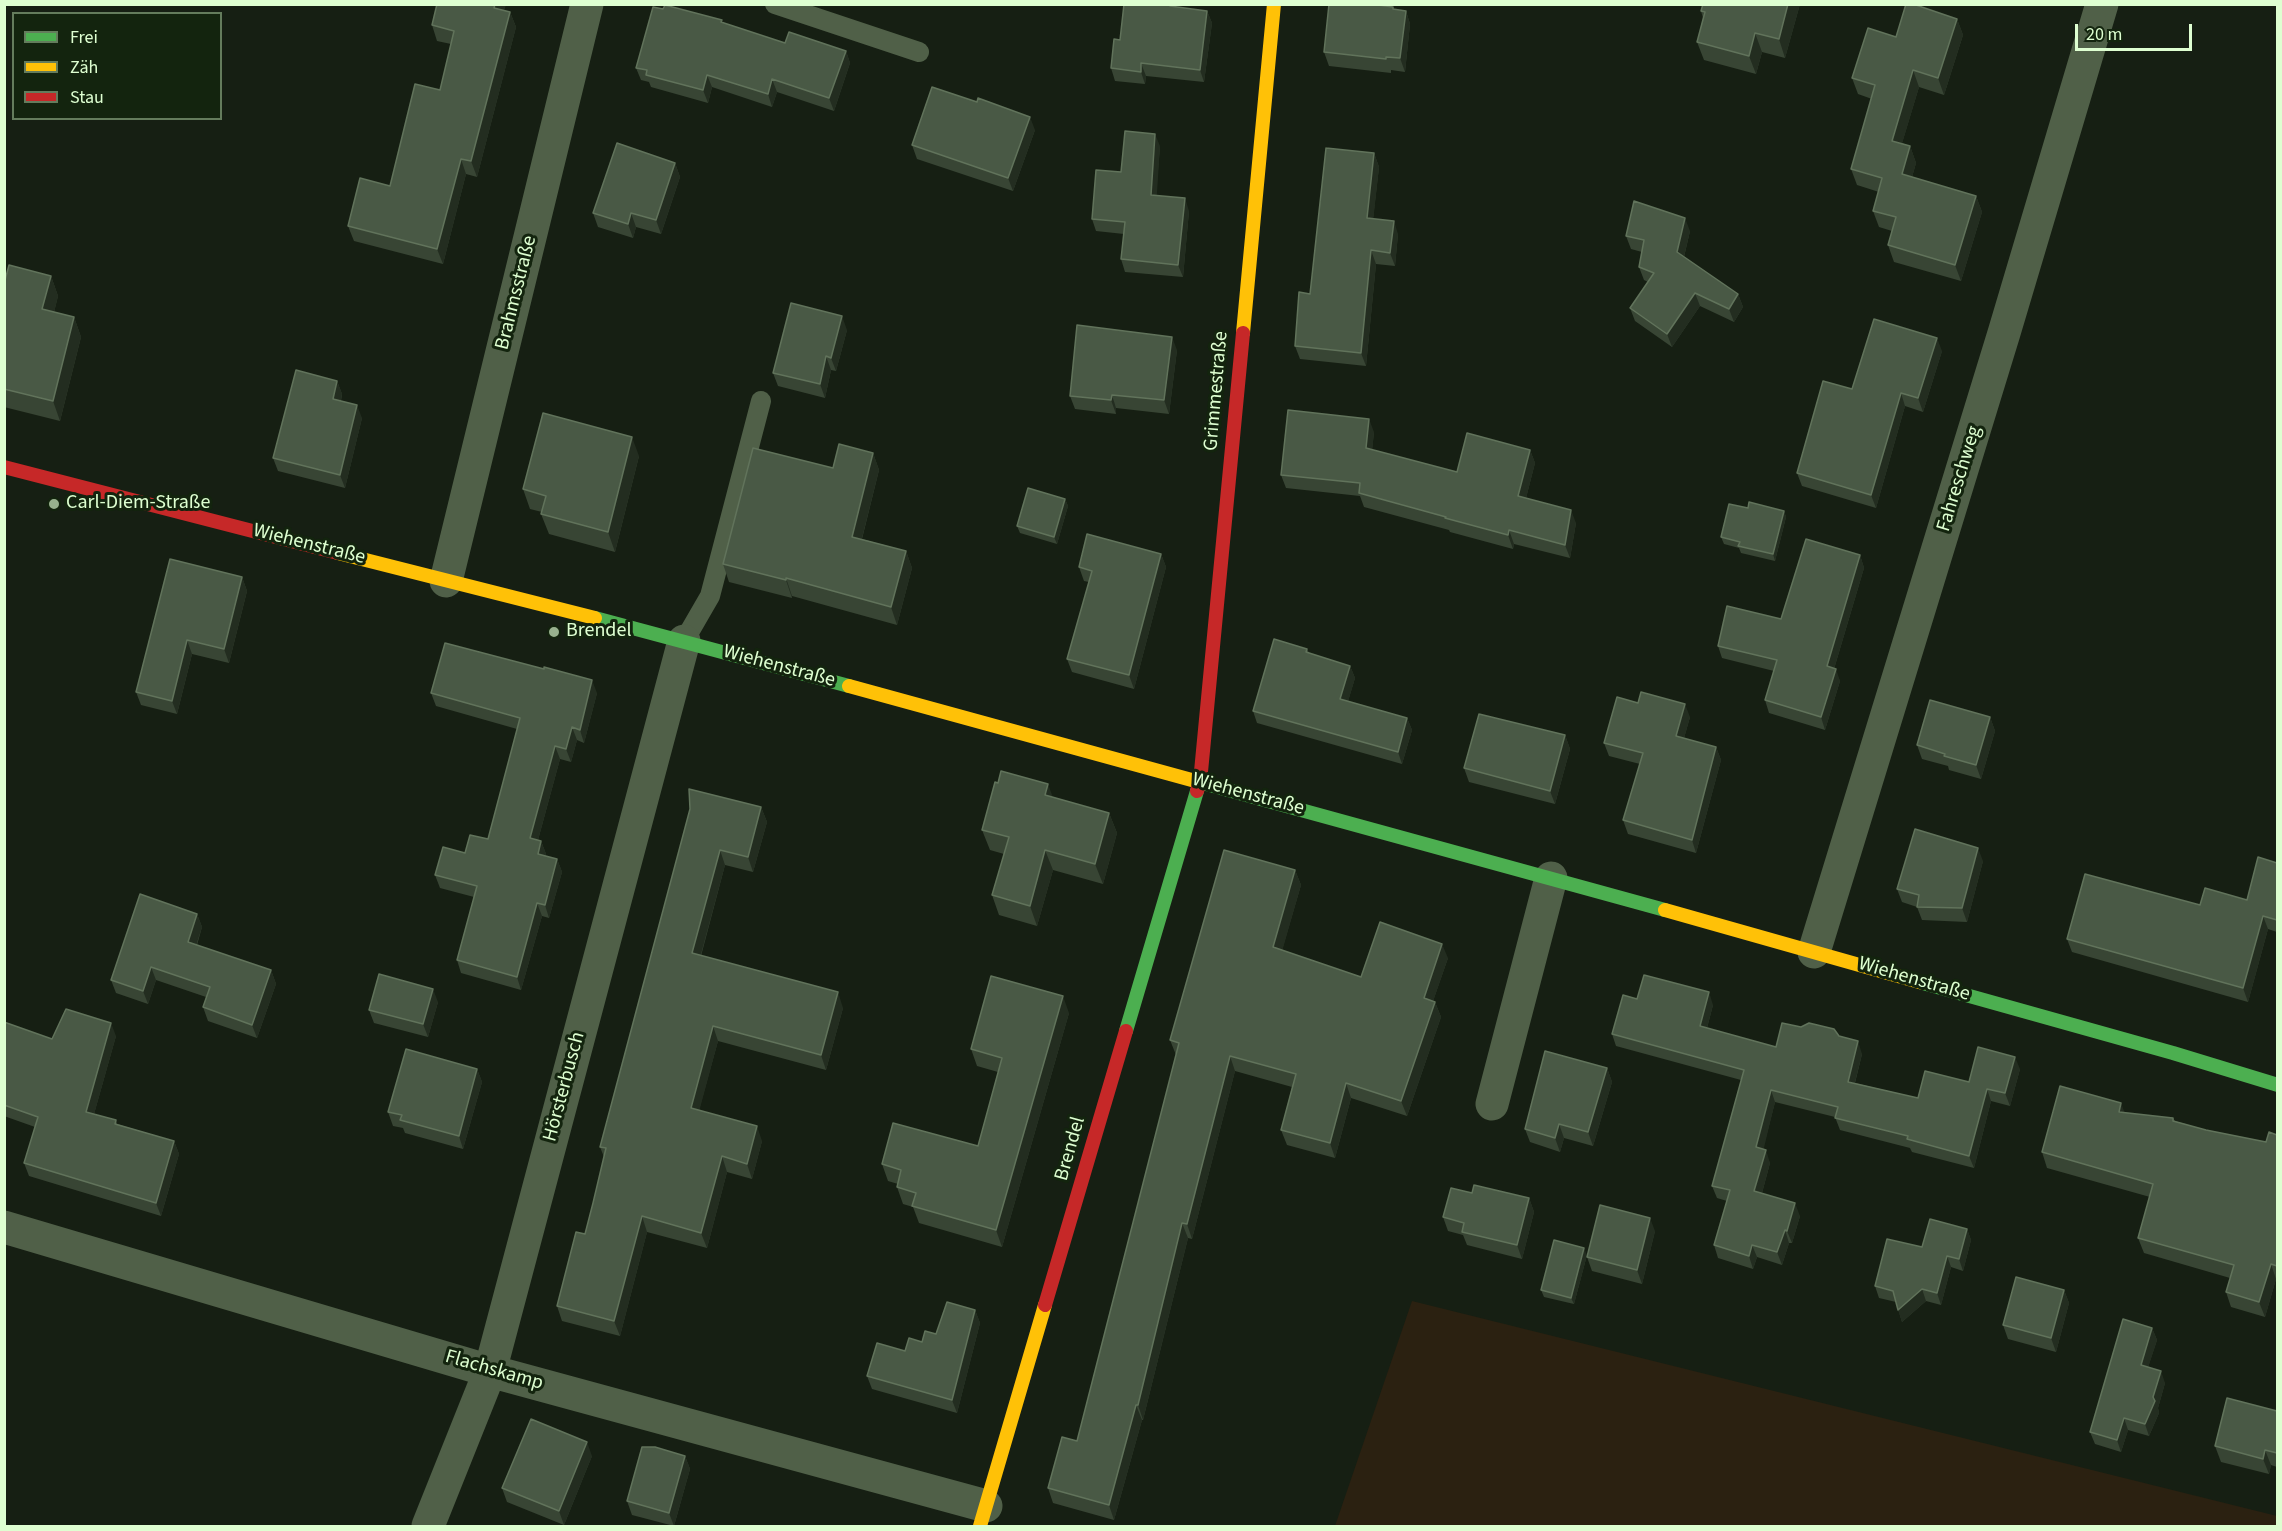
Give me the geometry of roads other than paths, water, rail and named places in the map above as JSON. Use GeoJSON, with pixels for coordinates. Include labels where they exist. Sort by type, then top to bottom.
{"type":"FeatureCollection","features":[{"type":"Feature","properties":{"kind":"street","name":"Brahmsstraße"},"geometry":{"type":"LineString","coordinates":[[446,581],[587,4]]}},
{"type":"Feature","properties":{"kind":"street","name":"Grimmestraße"},"geometry":{"type":"LineString","coordinates":[[1200,782],[1274,4]]}},
{"type":"Feature","properties":{"kind":"street","name":"Fahreschweg"},"geometry":{"type":"LineString","coordinates":[[1814,952],[2001,345],[2102,4]]}},
{"type":"Feature","properties":{"kind":"street","name":"Wiehenstraße"},"geometry":{"type":"LineString","coordinates":[[4,467],[684,641],[1551,878],[2173,1053],[2277,1085]]}},
{"type":"Feature","properties":{"kind":"street","name":"Hörsterbusch"},"geometry":{"type":"LineString","coordinates":[[428,1527],[490,1371],[684,641]]}},
{"type":"Feature","properties":{"kind":"street","name":"Brendel"},"geometry":{"type":"LineString","coordinates":[[983,1516],[1200,782]]}},
{"type":"Feature","properties":{"kind":"street"},"geometry":{"type":"LineString","coordinates":[[1492,1104],[1551,878]]}},
{"type":"Feature","properties":{"kind":"street","name":"Flachskamp"},"geometry":{"type":"LineString","coordinates":[[4,1227],[983,1516]]}},
{"type":"Feature","properties":{"kind":"lane"},"geometry":{"type":"LineString","coordinates":[[775,4],[919,52]]}},
{"type":"Feature","properties":{"kind":"lane"},"geometry":{"type":"LineString","coordinates":[[684,641],[710,596],[761,401]]}},
{"type":"Feature","properties":{"kind":"place","name":"Carl-Diem-Straße"},"geometry":{"type":"Point","coordinates":[54,504]}},
{"type":"Feature","properties":{"kind":"place","name":"Brendel"},"geometry":{"type":"Point","coordinates":[554,632]}}]}
